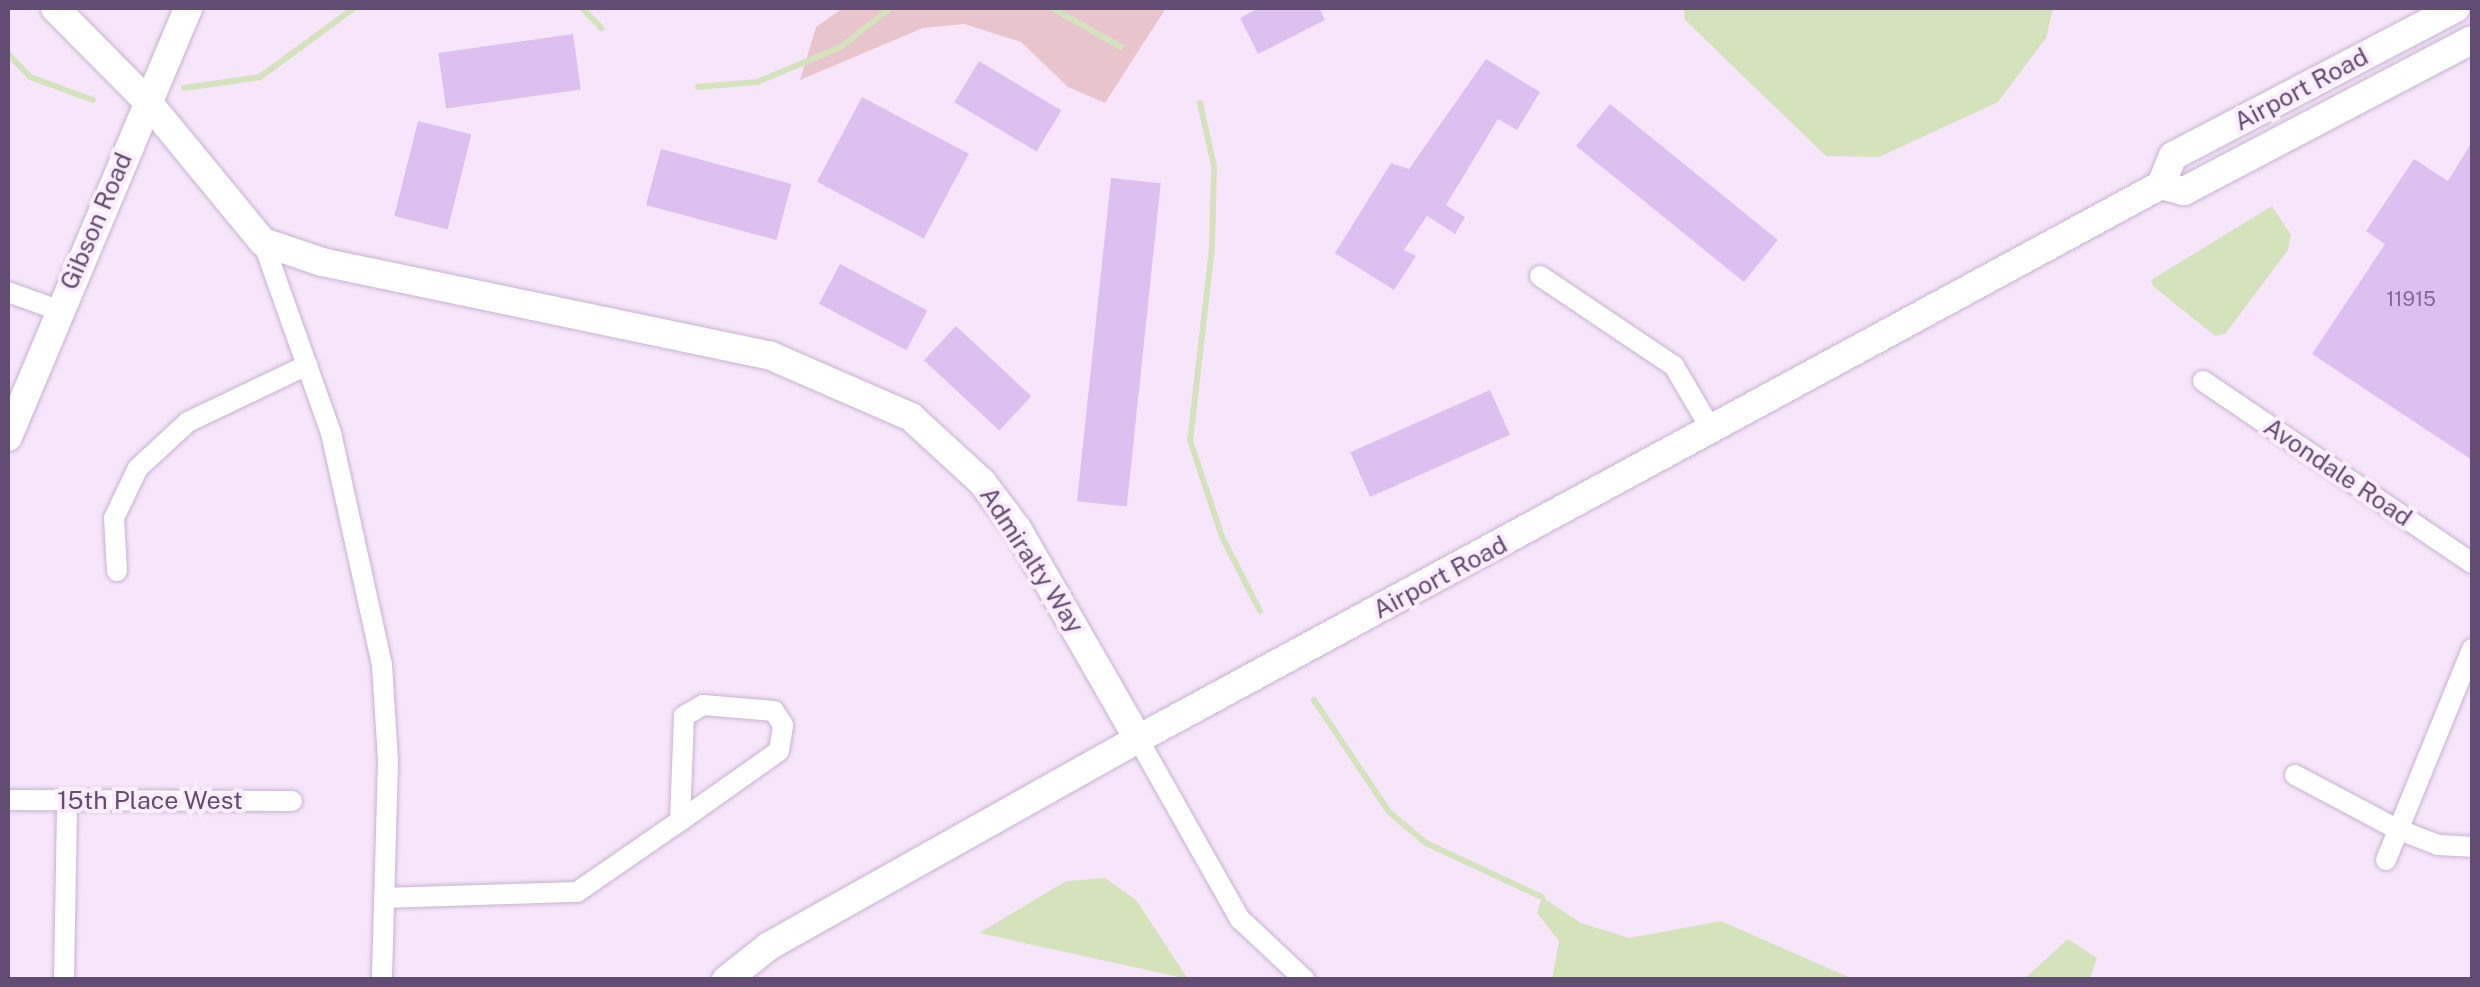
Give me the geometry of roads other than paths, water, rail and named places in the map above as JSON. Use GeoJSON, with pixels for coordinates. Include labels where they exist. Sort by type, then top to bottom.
{"type":"FeatureCollection","features":[{"type":"Feature","properties":{"kind":"main road"},"geometry":{"type":"LineString","coordinates":[[55,8],[147,101],[262,242]]}},
{"type":"Feature","properties":{"kind":"main road","name":"Gibson Road"},"geometry":{"type":"LineString","coordinates":[[8,437],[58,310],[188,8]]}},
{"type":"Feature","properties":{"kind":"main road","name":"Airport Road"},"geometry":{"type":"LineString","coordinates":[[726,980],[769,946],[1138,739],[2160,185],[2172,156],[2456,8]]}},
{"type":"Feature","properties":{"kind":"main road","name":"Airport Road"},"geometry":{"type":"LineString","coordinates":[[2160,185],[2184,191],[2472,40]]}},
{"type":"Feature","properties":{"kind":"main road","name":"Admiralty Way"},"geometry":{"type":"LineString","coordinates":[[262,242],[322,262],[771,356],[894,408],[948,448],[1006,514],[1138,739]]}},
{"type":"Feature","properties":{"kind":"street"},"geometry":{"type":"LineString","coordinates":[[262,242],[307,365],[365,568],[382,665],[382,980]]}},
{"type":"Feature","properties":{"kind":"street"},"geometry":{"type":"LineString","coordinates":[[1540,276],[1674,366],[1712,429]]}},
{"type":"Feature","properties":{"kind":"street"},"geometry":{"type":"LineString","coordinates":[[8,292],[58,310]]}},
{"type":"Feature","properties":{"kind":"street"},"geometry":{"type":"LineString","coordinates":[[117,571],[114,518],[138,468],[188,422],[307,365]]}},
{"type":"Feature","properties":{"kind":"street","name":"Avondale Road"},"geometry":{"type":"LineString","coordinates":[[2203,382],[2472,563]]}},
{"type":"Feature","properties":{"kind":"street"},"geometry":{"type":"LineString","coordinates":[[2386,860],[2472,649]]}},
{"type":"Feature","properties":{"kind":"street"},"geometry":{"type":"LineString","coordinates":[[384,898],[556,899],[680,821],[780,751],[782,725],[774,712],[702,706],[684,716],[680,821]]}},
{"type":"Feature","properties":{"kind":"street","name":"Admiralty Way"},"geometry":{"type":"LineString","coordinates":[[1138,739],[1240,920],[1305,980]]}},
{"type":"Feature","properties":{"kind":"street"},"geometry":{"type":"LineString","coordinates":[[2296,775],[2396,828],[2438,845],[2472,847]]}},
{"type":"Feature","properties":{"kind":"street","name":"15th Place West"},"geometry":{"type":"LineString","coordinates":[[8,800],[292,801]]}},
{"type":"Feature","properties":{"kind":"street"},"geometry":{"type":"LineString","coordinates":[[64,980],[67,800]]}},
{"type":"Feature","properties":{"kind":"waterway"},"geometry":{"type":"LineString","coordinates":[[184,88],[260,77],[354,8]]}},
{"type":"Feature","properties":{"kind":"waterway"},"geometry":{"type":"LineString","coordinates":[[582,8],[601,28]]}},
{"type":"Feature","properties":{"kind":"waterway"},"geometry":{"type":"LineString","coordinates":[[698,87],[757,82],[841,47],[890,8]]}},
{"type":"Feature","properties":{"kind":"waterway"},"geometry":{"type":"LineString","coordinates":[[1052,8],[1121,47]]}},
{"type":"Feature","properties":{"kind":"waterway"},"geometry":{"type":"LineString","coordinates":[[8,54],[30,77],[93,100]]}},
{"type":"Feature","properties":{"kind":"waterway"},"geometry":{"type":"LineString","coordinates":[[1200,103],[1214,166],[1212,248],[1190,440],[1222,537],[1260,611]]}},
{"type":"Feature","properties":{"kind":"waterway"},"geometry":{"type":"LineString","coordinates":[[1314,700],[1389,812],[1426,843],[1542,897]]}}]}
